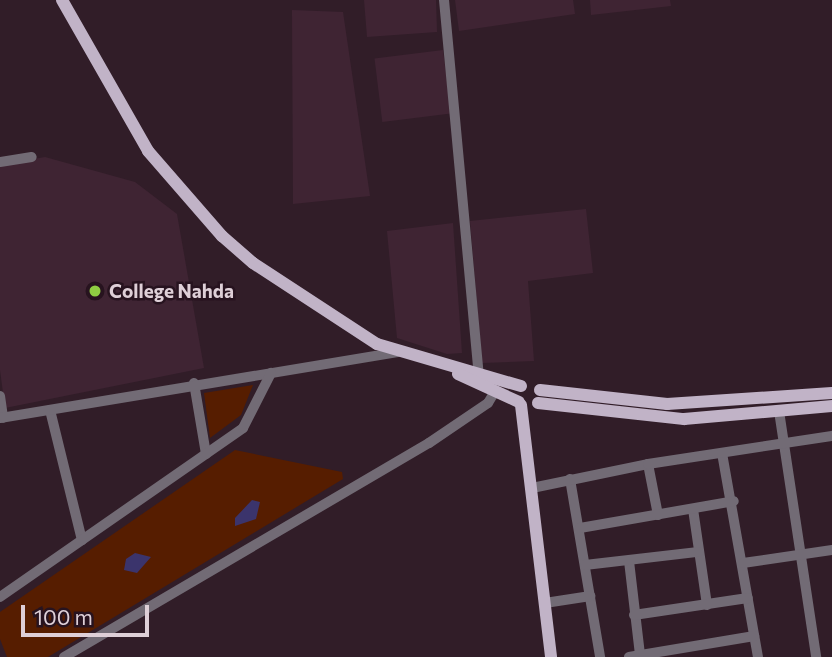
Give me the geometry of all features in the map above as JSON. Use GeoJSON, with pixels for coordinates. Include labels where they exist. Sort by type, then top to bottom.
{"type":"FeatureCollection","features":[{"type":"Feature","properties":{"kind":"main road"},"geometry":{"type":"LineString","coordinates":[[62,0],[148,151],[222,236],[320,309],[398,352],[521,386],[531,383],[538,399],[530,470]]}},
{"type":"Feature","properties":{"kind":"main road"},"geometry":{"type":"LineString","coordinates":[[446,366],[520,404],[538,399],[677,405],[832,393]]}},
{"type":"Feature","properties":{"kind":"main road"},"geometry":{"type":"LineString","coordinates":[[521,386],[520,404],[551,657]]}},
{"type":"Feature","properties":{"kind":"main road"},"geometry":{"type":"LineString","coordinates":[[538,399],[667,418],[832,406]]}},
{"type":"Feature","properties":{"kind":"street"},"geometry":{"type":"LineString","coordinates":[[444,0],[479,375]]}},
{"type":"Feature","properties":{"kind":"street"},"geometry":{"type":"LineString","coordinates":[[0,162],[32,157]]}},
{"type":"Feature","properties":{"kind":"street"},"geometry":{"type":"LineString","coordinates":[[0,396],[1,418],[194,383],[398,352]]}},
{"type":"Feature","properties":{"kind":"street"},"geometry":{"type":"LineString","coordinates":[[0,597],[243,428],[271,373]]}},
{"type":"Feature","properties":{"kind":"street"},"geometry":{"type":"LineString","coordinates":[[194,383],[206,454]]}},
{"type":"Feature","properties":{"kind":"street"},"geometry":{"type":"LineString","coordinates":[[64,657],[387,464],[429,443],[488,403],[494,393]]}},
{"type":"Feature","properties":{"kind":"street"},"geometry":{"type":"LineString","coordinates":[[50,410],[82,540]]}},
{"type":"Feature","properties":{"kind":"street"},"geometry":{"type":"LineString","coordinates":[[779,411],[816,657]]}},
{"type":"Feature","properties":{"kind":"street"},"geometry":{"type":"LineString","coordinates":[[532,488],[648,464],[832,436]]}},
{"type":"Feature","properties":{"kind":"street"},"geometry":{"type":"LineString","coordinates":[[722,453],[734,501],[758,657]]}},
{"type":"Feature","properties":{"kind":"street"},"geometry":{"type":"LineString","coordinates":[[648,464],[658,515]]}},
{"type":"Feature","properties":{"kind":"street"},"geometry":{"type":"LineString","coordinates":[[570,479],[600,657]]}},
{"type":"Feature","properties":{"kind":"street"},"geometry":{"type":"LineString","coordinates":[[580,528],[734,501]]}},
{"type":"Feature","properties":{"kind":"street"},"geometry":{"type":"LineString","coordinates":[[693,509],[707,605]]}},
{"type":"Feature","properties":{"kind":"street"},"geometry":{"type":"LineString","coordinates":[[743,563],[832,550]]}},
{"type":"Feature","properties":{"kind":"street"},"geometry":{"type":"LineString","coordinates":[[585,565],[698,552]]}},
{"type":"Feature","properties":{"kind":"street"},"geometry":{"type":"LineString","coordinates":[[629,561],[635,656],[676,653],[754,636]]}},
{"type":"Feature","properties":{"kind":"street"},"geometry":{"type":"LineString","coordinates":[[545,603],[590,596]]}},
{"type":"Feature","properties":{"kind":"street"},"geometry":{"type":"LineString","coordinates":[[634,615],[748,598]]}},
{"type":"Feature","properties":{"kind":"shaded area"},"geometry":{"type":"Polygon","coordinates":[[[364,0],[436,0],[437,32],[367,37],[364,0]]]}},
{"type":"Feature","properties":{"kind":"shaded area"},"geometry":{"type":"Polygon","coordinates":[[[455,0],[573,0],[575,14],[459,31],[455,0]]]}},
{"type":"Feature","properties":{"kind":"shaded area"},"geometry":{"type":"Polygon","coordinates":[[[590,0],[670,0],[671,6],[591,15],[590,0]]]}},
{"type":"Feature","properties":{"kind":"shaded area"},"geometry":{"type":"Polygon","coordinates":[[[292,10],[343,12],[370,196],[293,204],[292,10]]]}},
{"type":"Feature","properties":{"kind":"shaded area"},"geometry":{"type":"Polygon","coordinates":[[[443,50],[451,114],[382,122],[375,58],[443,50]]]}},
{"type":"Feature","properties":{"kind":"shaded area","name":"College Nahda"},"geometry":{"type":"Polygon","coordinates":[[[45,157],[135,182],[177,214],[204,368],[5,408],[0,370],[0,165],[45,157]]]}},
{"type":"Feature","properties":{"kind":"shaded area"},"geometry":{"type":"Polygon","coordinates":[[[586,209],[593,273],[528,281],[534,361],[482,363],[470,221],[586,209]]]}},
{"type":"Feature","properties":{"kind":"shaded area"},"geometry":{"type":"Polygon","coordinates":[[[453,223],[462,353],[447,354],[397,338],[387,231],[453,223]]]}},
{"type":"Feature","properties":{"kind":"shaded area"},"geometry":{"type":"Polygon","coordinates":[[[253,385],[241,415],[210,438],[204,393],[253,385]]]}},
{"type":"Feature","properties":{"kind":"shaded area"},"geometry":{"type":"Polygon","coordinates":[[[235,450],[342,472],[343,479],[48,657],[7,657],[0,639],[0,612],[235,450]]]}},
{"type":"Feature","properties":{"kind":"shaded area"},"geometry":{"type":"Polygon","coordinates":[[[252,500],[260,502],[256,519],[235,526],[235,518],[252,500]]]}},
{"type":"Feature","properties":{"kind":"shaded area"},"geometry":{"type":"Polygon","coordinates":[[[135,553],[151,557],[137,573],[124,570],[126,559],[135,553]]]}},
{"type":"Feature","properties":{"kind":"place","name":"College Nahda"},"geometry":{"type":"Point","coordinates":[95,291]}}]}
